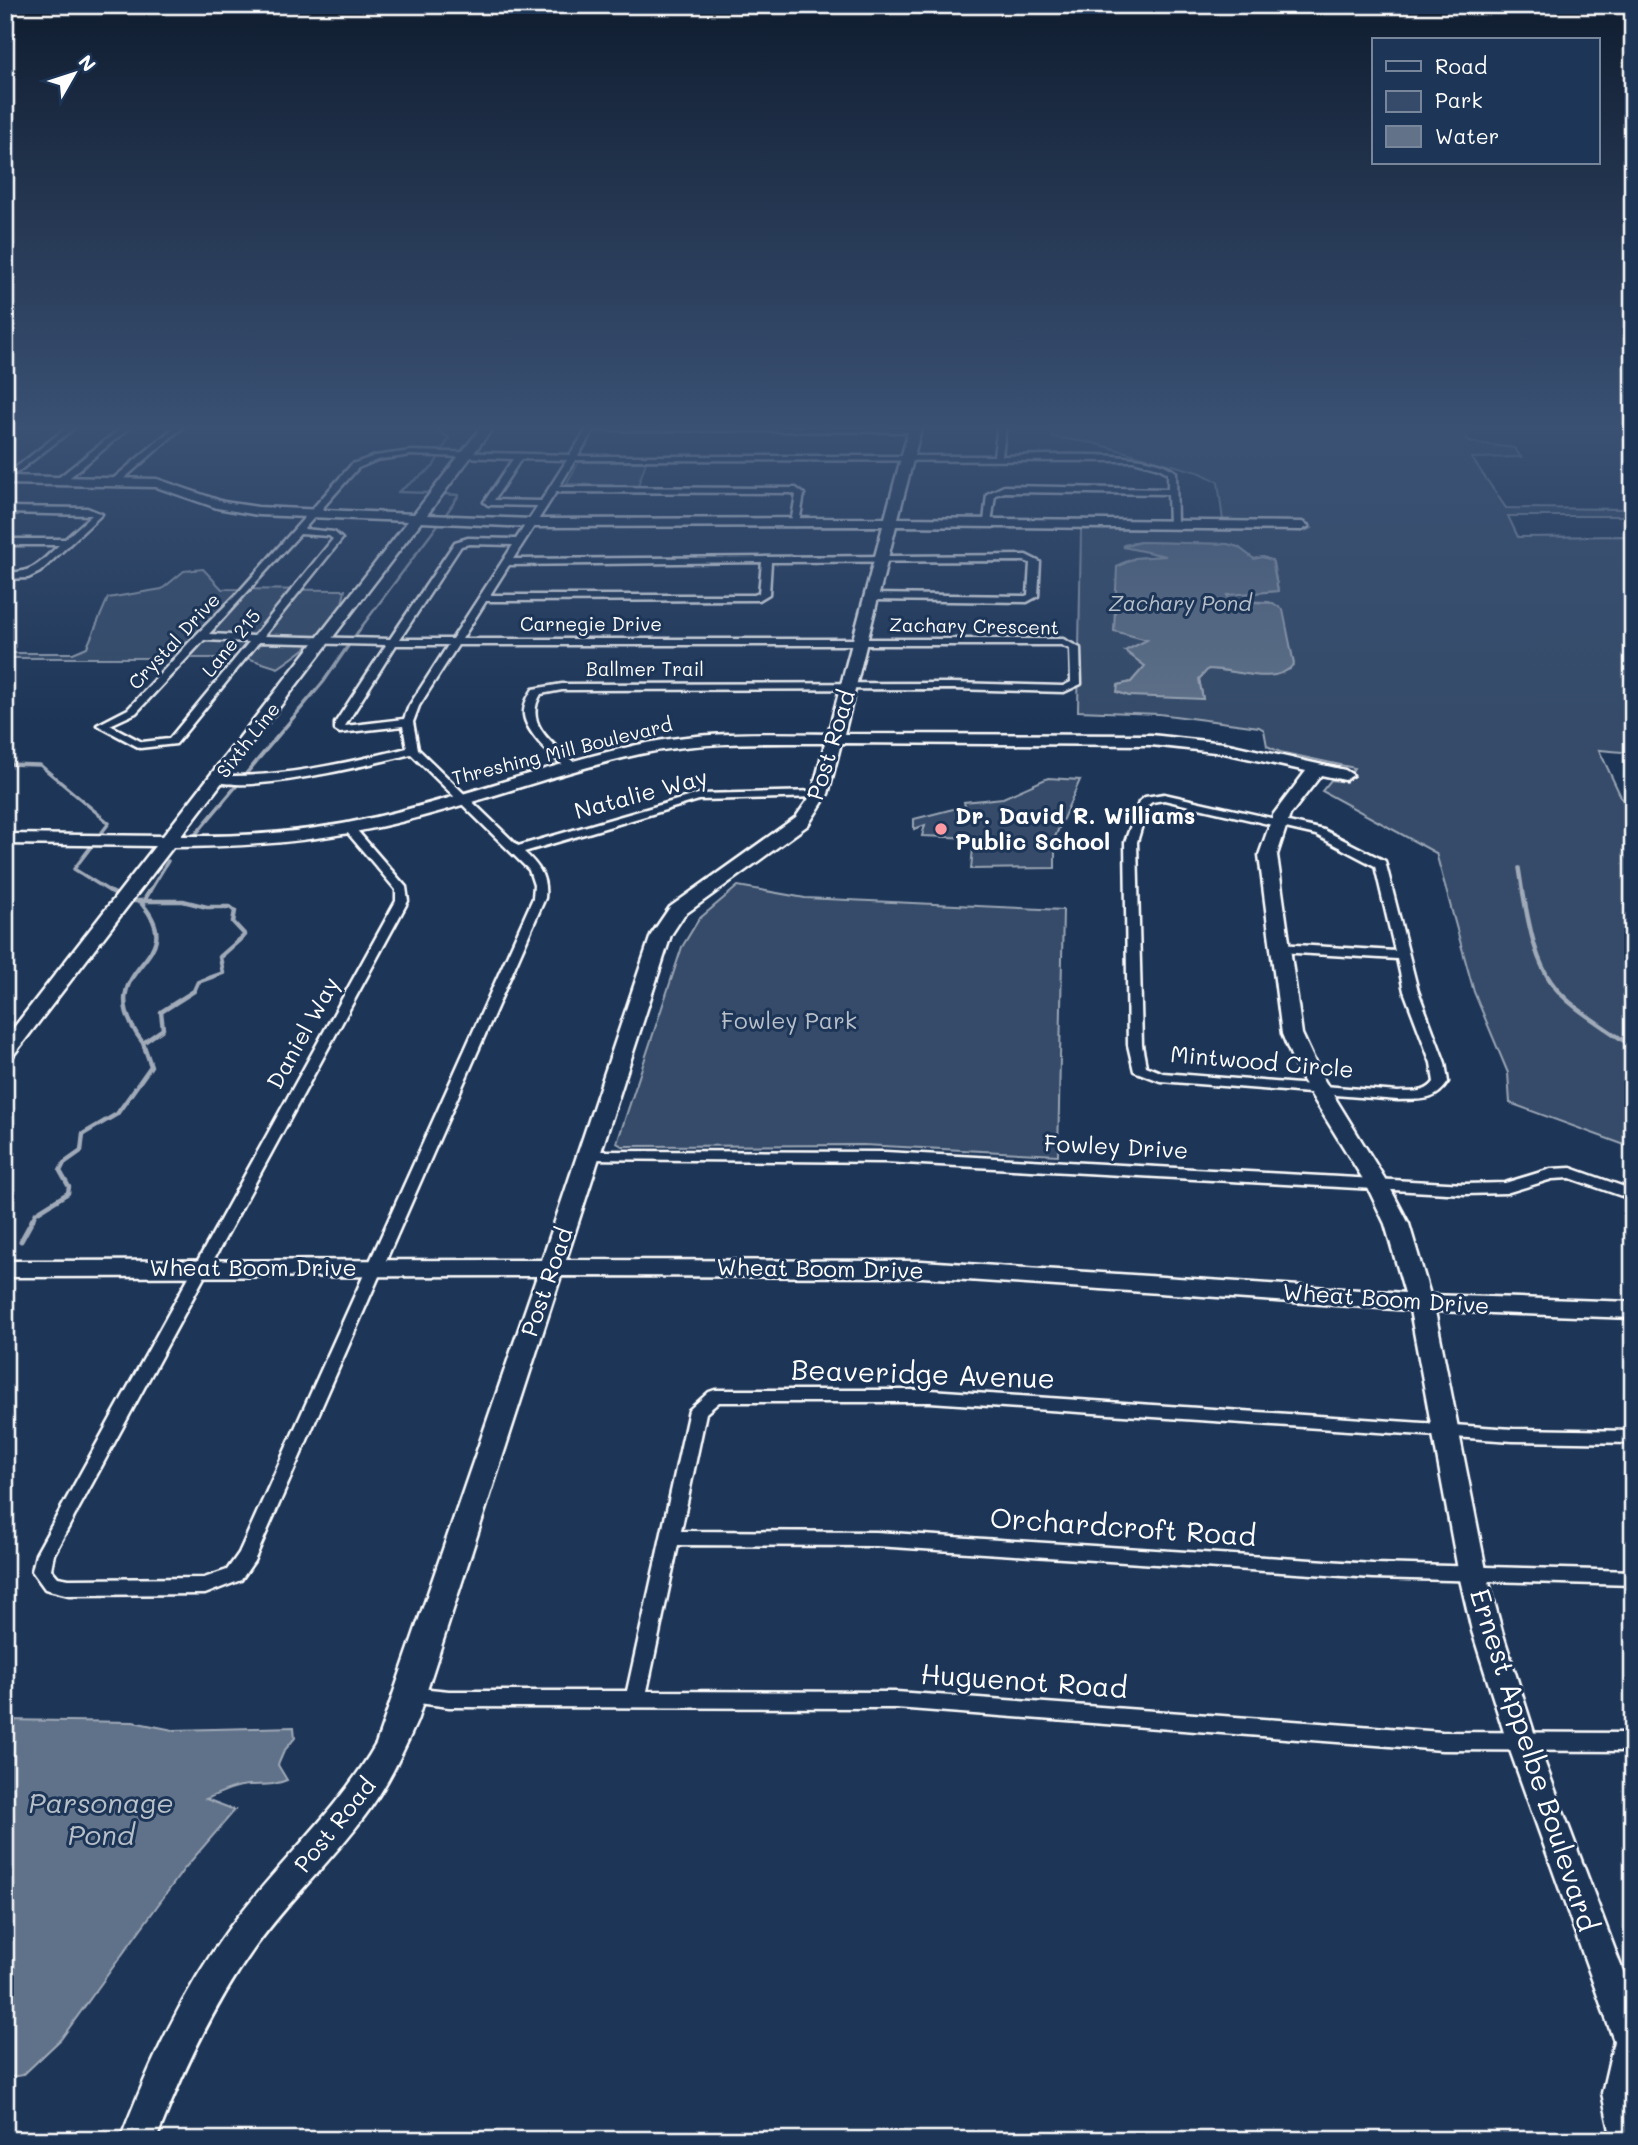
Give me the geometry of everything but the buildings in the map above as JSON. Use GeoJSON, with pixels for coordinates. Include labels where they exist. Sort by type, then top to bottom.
{"type":"FeatureCollection","features":[{"type":"Feature","properties":{"kind":"street"},"geometry":{"type":"LineString","coordinates":[[5,576],[33,573],[86,525]]}},
{"type":"Feature","properties":{"kind":"street","name":"Crystal Drive"},"geometry":{"type":"LineString","coordinates":[[102,725],[132,711],[302,525]]}},
{"type":"Feature","properties":{"kind":"street","name":"Sixth Line"},"geometry":{"type":"LineString","coordinates":[[5,1054],[413,525]]}},
{"type":"Feature","properties":{"kind":"street"},"geometry":{"type":"LineString","coordinates":[[373,1268],[539,898],[539,876],[518,850],[413,750],[408,722],[414,706],[530,525]]}},
{"type":"Feature","properties":{"kind":"street","name":"Post Road"},"geometry":{"type":"LineString","coordinates":[[138,2140],[194,2010],[263,1911],[363,1798],[387,1756],[410,1695],[661,936],[677,911],[802,821],[820,794],[890,525]]}},
{"type":"Feature","properties":{"kind":"street"},"geometry":{"type":"LineString","coordinates":[[1244,525],[1302,526]]}},
{"type":"Feature","properties":{"kind":"street","name":"Lane 215"},"geometry":{"type":"LineString","coordinates":[[102,725],[141,745],[172,742],[338,539],[331,534],[297,531]]}},
{"type":"Feature","properties":{"kind":"street"},"geometry":{"type":"LineString","coordinates":[[408,722],[340,730],[340,723],[458,544],[468,541],[519,542]]}},
{"type":"Feature","properties":{"kind":"street"},"geometry":{"type":"LineString","coordinates":[[5,542],[68,542]]}},
{"type":"Feature","properties":{"kind":"street"},"geometry":{"type":"LineString","coordinates":[[506,562],[1026,558],[1035,562],[1034,596],[1027,599],[872,597]]}},
{"type":"Feature","properties":{"kind":"street"},"geometry":{"type":"LineString","coordinates":[[483,598],[756,597],[764,593],[766,587],[767,560]]}},
{"type":"Feature","properties":{"kind":"street","name":"Carnegie Drive"},"geometry":{"type":"LineString","coordinates":[[199,636],[394,643],[860,641]]}},
{"type":"Feature","properties":{"kind":"street","name":"Zachary Crescent"},"geometry":{"type":"LineString","coordinates":[[849,686],[1064,689],[1076,684],[1077,654],[1074,648],[1063,642],[860,641]]}},
{"type":"Feature","properties":{"kind":"street","name":"Ballmer Trail"},"geometry":{"type":"LineString","coordinates":[[573,766],[542,738],[528,719],[527,710],[537,691],[562,687],[849,686]]}},
{"type":"Feature","properties":{"kind":"street","name":"Threshing Mill Boulevard"},"geometry":{"type":"LineString","coordinates":[[5,839],[169,843],[270,840],[350,829],[573,766],[646,747],[691,740],[1151,740],[1224,748],[1345,775]]}},
{"type":"Feature","properties":{"kind":"street"},"geometry":{"type":"LineString","coordinates":[[218,779],[251,781],[328,773],[413,750]]}},
{"type":"Feature","properties":{"kind":"street","name":"Ernest Appelbe Boulevard"},"geometry":{"type":"LineString","coordinates":[[1317,769],[1276,822],[1268,861],[1292,1034],[1318,1090],[1377,1184],[1397,1224],[1420,1301],[1473,1575],[1522,1742],[1632,2044],[1620,2093],[1630,2140]]}},
{"type":"Feature","properties":{"kind":"street","name":"Natalie Way"},"geometry":{"type":"LineString","coordinates":[[518,850],[698,797],[820,794]]}},
{"type":"Feature","properties":{"kind":"street","name":"Mintwood Circle"},"geometry":{"type":"LineString","coordinates":[[1164,797],[1335,837],[1381,864],[1402,955],[1411,991],[1437,1060],[1440,1086],[1429,1094],[1414,1097],[1318,1090],[1153,1076],[1143,1071],[1136,1062],[1130,842],[1143,804],[1153,798],[1164,797]]}},
{"type":"Feature","properties":{"kind":"street","name":"Daniel Way"},"geometry":{"type":"LineString","coordinates":[[350,829],[402,890],[402,901],[45,1554],[41,1571],[52,1584],[69,1587],[205,1586],[234,1575],[247,1556],[373,1268]]}},
{"type":"Feature","properties":{"kind":"street"},"geometry":{"type":"LineString","coordinates":[[1279,948],[1402,955]]}},
{"type":"Feature","properties":{"kind":"street","name":"Fowley Drive"},"geometry":{"type":"LineString","coordinates":[[590,1156],[885,1157],[1377,1184],[1506,1188],[1551,1174],[1570,1173],[1633,1195]]}},
{"type":"Feature","properties":{"kind":"street","name":"Wheat Boom Drive"},"geometry":{"type":"LineString","coordinates":[[5,1269],[922,1269],[1524,1309],[1633,1310]]}},
{"type":"Feature","properties":{"kind":"street","name":"Beaveridge Avenue"},"geometry":{"type":"LineString","coordinates":[[635,1699],[698,1410],[715,1396],[930,1396],[1446,1431],[1633,1437]]}},
{"type":"Feature","properties":{"kind":"street","name":"Orchardcroft Road"},"geometry":{"type":"LineString","coordinates":[[669,1538],[888,1540],[1473,1575],[1633,1578]]}},
{"type":"Feature","properties":{"kind":"street","name":"Huguenot Road"},"geometry":{"type":"LineString","coordinates":[[410,1695],[449,1699],[895,1700],[1442,1741],[1633,1742]]}},
{"type":"Feature","properties":{"kind":"green space"},"geometry":{"type":"Polygon","coordinates":[[[1309,525],[1512,525],[1518,537],[1633,536],[1633,753],[1599,750],[1623,801],[1633,811],[1633,1148],[1510,1103],[1508,1073],[1474,992],[1436,853],[1322,791],[1331,780],[1346,782],[1354,768],[1280,752],[1267,746],[1264,730],[1259,727],[1159,714],[1078,711],[1081,529],[1304,531],[1312,528],[1309,525]],[[1140,542],[1123,545],[1166,556],[1135,558],[1120,564],[1148,640],[1125,651],[1145,666],[1131,682],[1118,685],[1203,699],[1199,679],[1208,669],[1260,675],[1290,669],[1280,608],[1269,602],[1231,601],[1227,595],[1278,591],[1273,562],[1264,557],[1254,559],[1238,547],[1227,544],[1140,542]]]}},
{"type":"Feature","properties":{"kind":"green space"},"geometry":{"type":"Polygon","coordinates":[[[203,569],[222,589],[345,590],[342,603],[329,626],[310,645],[278,668],[247,658],[5,658],[5,653],[73,653],[87,647],[108,598],[162,589],[184,571],[203,569]]]}},
{"type":"Feature","properties":{"kind":"green space"},"geometry":{"type":"Polygon","coordinates":[[[1048,778],[1080,780],[1055,837],[1055,868],[971,869],[974,838],[922,836],[925,825],[914,829],[914,819],[965,806],[964,802],[1003,798],[1048,778]]]}},
{"type":"Feature","properties":{"kind":"green space","name":"Fowley Park"},"geometry":{"type":"Polygon","coordinates":[[[738,886],[805,898],[1063,910],[1058,1155],[863,1145],[622,1146],[617,1143],[682,947],[699,919],[738,886]]]}},
{"type":"Feature","properties":{"kind":"water","name":"Zachary Pond"},"geometry":{"type":"Polygon","coordinates":[[[1140,542],[1227,544],[1238,547],[1254,559],[1262,557],[1272,560],[1278,591],[1227,595],[1231,601],[1273,603],[1283,610],[1294,664],[1286,671],[1265,676],[1208,669],[1199,679],[1203,699],[1129,696],[1117,692],[1118,685],[1131,682],[1145,666],[1125,651],[1147,640],[1114,631],[1117,567],[1135,558],[1166,556],[1123,547],[1140,542]]]}},
{"type":"Feature","properties":{"kind":"water","name":"Parsonage Pond"},"geometry":{"type":"Polygon","coordinates":[[[5,1720],[133,1722],[173,1730],[294,1727],[295,1738],[284,1751],[278,1765],[287,1780],[238,1787],[206,1799],[235,1810],[184,1869],[61,2039],[23,2075],[5,2078],[5,1720]]]}},
{"type":"Feature","properties":{"kind":"waterway"},"geometry":{"type":"LineString","coordinates":[[357,633],[438,525]]}},
{"type":"Feature","properties":{"kind":"waterway"},"geometry":{"type":"LineString","coordinates":[[353,639],[359,631]]}},
{"type":"Feature","properties":{"kind":"waterway"},"geometry":{"type":"LineString","coordinates":[[245,775],[324,681],[348,646]]}},
{"type":"Feature","properties":{"kind":"waterway"},"geometry":{"type":"LineString","coordinates":[[5,764],[40,765],[109,823],[74,869],[114,894]]}},
{"type":"Feature","properties":{"kind":"waterway"},"geometry":{"type":"LineString","coordinates":[[195,835],[238,784]]}},
{"type":"Feature","properties":{"kind":"waterway"},"geometry":{"type":"LineString","coordinates":[[148,894],[168,861]]}},
{"type":"Feature","properties":{"kind":"waterway"},"geometry":{"type":"LineString","coordinates":[[1519,868],[1523,894]]}},
{"type":"Feature","properties":{"kind":"waterway"},"geometry":{"type":"LineString","coordinates":[[111,892],[115,894]]}},
{"type":"Feature","properties":{"kind":"waterway"},"geometry":{"type":"LineString","coordinates":[[144,901],[149,892]]}},
{"type":"Feature","properties":{"kind":"waterway"},"geometry":{"type":"LineString","coordinates":[[1523,892],[1536,950],[1554,986],[1584,1014],[1633,1047]]}},
{"type":"Feature","properties":{"kind":"waterway"},"geometry":{"type":"LineString","coordinates":[[134,901],[144,901]]}},
{"type":"Feature","properties":{"kind":"waterway"},"geometry":{"type":"LineString","coordinates":[[143,1043],[128,1017],[125,997],[130,981],[150,954],[156,940],[155,924],[142,904],[144,901]]}},
{"type":"Feature","properties":{"kind":"waterway"},"geometry":{"type":"LineString","coordinates":[[143,1043],[163,1029],[161,1012],[194,991],[198,982],[223,973],[220,957],[245,935],[233,922],[235,911],[230,907],[207,907],[183,901],[144,901]]}},
{"type":"Feature","properties":{"kind":"waterway"},"geometry":{"type":"LineString","coordinates":[[32,1220],[36,1213],[68,1193],[69,1187],[60,1171],[64,1163],[81,1151],[83,1134],[117,1114],[151,1066],[143,1043]]}},
{"type":"Feature","properties":{"kind":"waterway"},"geometry":{"type":"LineString","coordinates":[[21,1241],[33,1219]]}},
{"type":"Feature","properties":{"kind":"place","name":"Dr. David R. Williams Public School"},"geometry":{"type":"Point","coordinates":[941,829]}}]}
